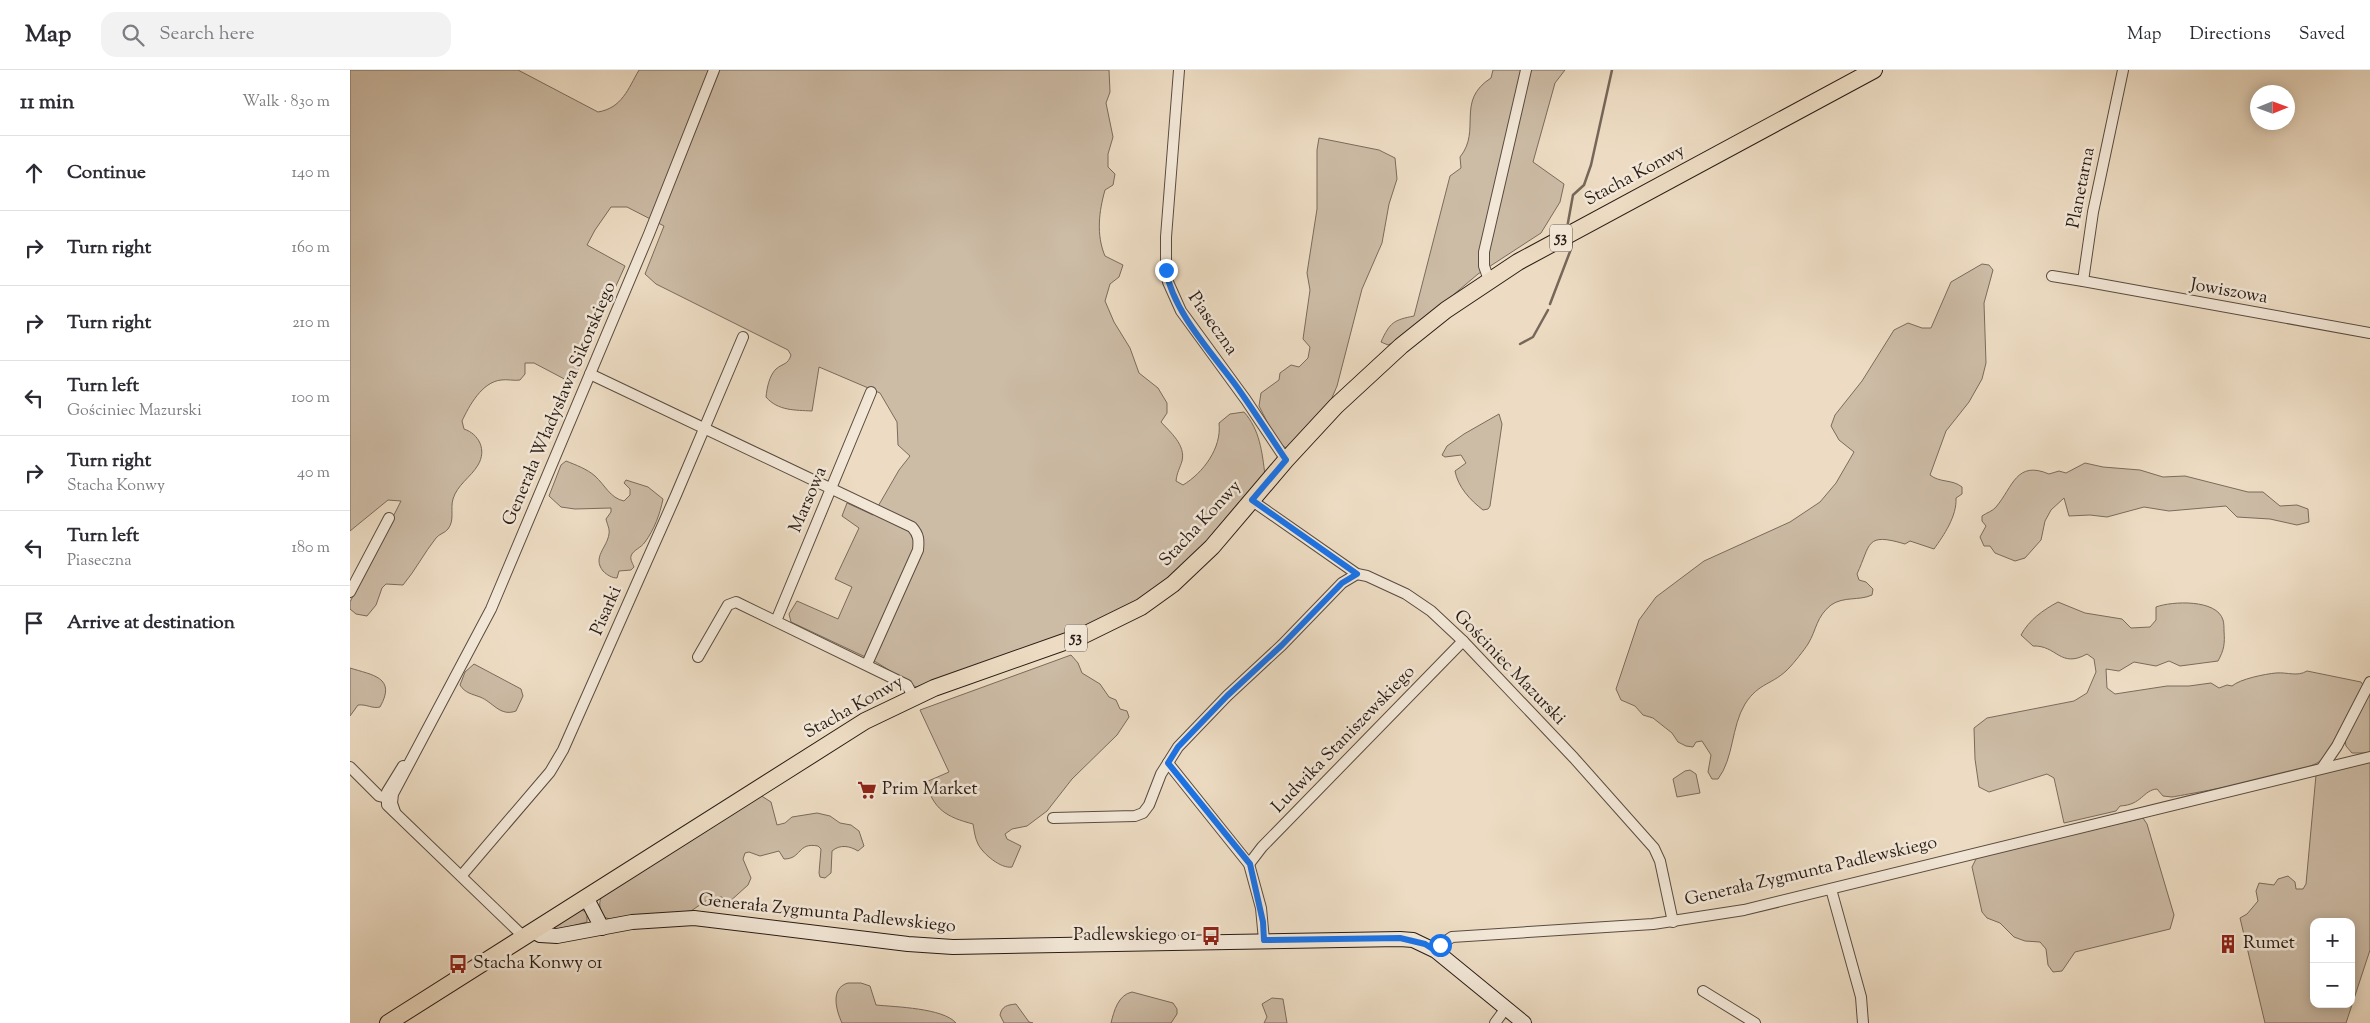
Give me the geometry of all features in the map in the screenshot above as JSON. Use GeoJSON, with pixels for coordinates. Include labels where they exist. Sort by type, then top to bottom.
{"type":"FeatureCollection","features":[{"type":"Feature","properties":{"kind":"main road","name":"Stacha Konwy"},"geometry":{"type":"LineString","coordinates":[[388,1023],[840,736],[914,696],[1084,635],[1127,615],[1173,584],[1191,568],[1336,406],[1390,355],[1446,310],[1489,280],[1570,234],[1874,70]]}},
{"type":"Feature","properties":{"kind":"street","name":"Generała Władysława Sikorskiego"},"geometry":{"type":"LineString","coordinates":[[390,803],[484,623],[590,374],[714,70]]}},
{"type":"Feature","properties":{"kind":"street","name":"Piaseczna"},"geometry":{"type":"LineString","coordinates":[[1179,70],[1166,237],[1168,282],[1182,311],[1246,400],[1286,460]]}},
{"type":"Feature","properties":{"kind":"street"},"geometry":{"type":"LineString","coordinates":[[1489,280],[1484,266],[1484,252],[1526,70]]}},
{"type":"Feature","properties":{"kind":"street","name":"Planetarna"},"geometry":{"type":"LineString","coordinates":[[2083,281],[2093,212],[2123,70]]}},
{"type":"Feature","properties":{"kind":"street"},"geometry":{"type":"LineString","coordinates":[[2052,276],[2083,281]]}},
{"type":"Feature","properties":{"kind":"street","name":"Jowiszowa"},"geometry":{"type":"LineString","coordinates":[[2083,281],[2370,333]]}},
{"type":"Feature","properties":{"kind":"street","name":"Pisarki"},"geometry":{"type":"LineString","coordinates":[[462,875],[550,772],[560,756],[743,337]]}},
{"type":"Feature","properties":{"kind":"street"},"geometry":{"type":"LineString","coordinates":[[590,374],[912,527],[917,533],[919,540],[918,550],[866,664]]}},
{"type":"Feature","properties":{"kind":"street","name":"Marsowa"},"geometry":{"type":"LineString","coordinates":[[776,621],[871,392]]}},
{"type":"Feature","properties":{"kind":"street","name":"Gościniec Mazurski"},"geometry":{"type":"LineString","coordinates":[[1252,500],[1357,574],[1367,576],[1414,598],[1463,641],[1574,758],[1649,841],[1660,861],[1673,922]]}},
{"type":"Feature","properties":{"kind":"street"},"geometry":{"type":"LineString","coordinates":[[350,592],[389,518]]}},
{"type":"Feature","properties":{"kind":"street"},"geometry":{"type":"LineString","coordinates":[[1054,818],[1139,815],[1149,806],[1161,774],[1178,747],[1342,583],[1357,574]]}},
{"type":"Feature","properties":{"kind":"street"},"geometry":{"type":"LineString","coordinates":[[698,656],[730,603],[741,603],[907,685],[914,696]]}},
{"type":"Feature","properties":{"kind":"street","name":"Ludwika Staniszewskiego"},"geometry":{"type":"LineString","coordinates":[[1250,864],[1262,847],[1463,641]]}},
{"type":"Feature","properties":{"kind":"street"},"geometry":{"type":"LineString","coordinates":[[2322,768],[2336,746],[2370,682]]}},
{"type":"Feature","properties":{"kind":"street","name":"Generała Zygmunta Padlewskiego"},"geometry":{"type":"LineString","coordinates":[[528,934],[557,936],[653,920],[694,918],[953,948],[1400,938],[1425,944],[1436,951],[1440,945],[1452,937],[1673,922],[1744,910],[2370,757]]}},
{"type":"Feature","properties":{"kind":"street"},"geometry":{"type":"LineString","coordinates":[[1168,763],[1250,864],[1263,922],[1264,940]]}},
{"type":"Feature","properties":{"kind":"street"},"geometry":{"type":"LineString","coordinates":[[350,767],[379,796],[390,803],[462,875],[528,934]]}},
{"type":"Feature","properties":{"kind":"street"},"geometry":{"type":"LineString","coordinates":[[1831,889],[1862,1002],[1863,1023]]}},
{"type":"Feature","properties":{"kind":"street"},"geometry":{"type":"LineString","coordinates":[[586,897],[602,928]]}},
{"type":"Feature","properties":{"kind":"street"},"geometry":{"type":"LineString","coordinates":[[1436,951],[1524,1023]]}},
{"type":"Feature","properties":{"kind":"street"},"geometry":{"type":"LineString","coordinates":[[1703,991],[1756,1023]]}},
{"type":"Feature","properties":{"kind":"street"},"geometry":{"type":"LineString","coordinates":[[1495,1023],[1506,1008]]}},
{"type":"Feature","properties":{"kind":"shaded area"},"geometry":{"type":"Polygon","coordinates":[[[350,70],[518,70],[598,112],[606,110],[619,102],[628,91],[639,70],[1109,70],[1110,92],[1106,103],[1113,137],[1108,154],[1108,167],[1115,174],[1113,185],[1105,190],[1101,206],[1099,231],[1105,256],[1123,265],[1119,277],[1110,284],[1105,301],[1114,322],[1130,348],[1139,373],[1158,388],[1167,403],[1167,413],[1161,422],[1176,439],[1183,455],[1176,481],[1183,485],[1204,467],[1210,459],[1217,442],[1219,423],[1230,414],[1244,412],[1257,434],[1265,475],[1193,562],[1154,593],[1105,620],[916,687],[876,662],[791,622],[789,614],[797,601],[838,619],[852,587],[835,579],[859,528],[842,516],[847,503],[873,515],[899,470],[910,456],[898,445],[897,422],[880,393],[819,367],[812,411],[787,409],[771,402],[766,397],[769,382],[776,369],[790,358],[791,355],[788,350],[656,284],[645,274],[664,226],[627,207],[611,207],[587,245],[625,266],[572,383],[534,363],[525,363],[525,374],[520,380],[494,382],[482,390],[472,402],[462,421],[464,429],[474,435],[480,443],[481,459],[455,494],[452,503],[450,526],[436,538],[403,585],[386,584],[382,588],[376,605],[367,616],[356,614],[350,609],[350,602],[401,501],[388,500],[350,531],[350,70]]]}},
{"type":"Feature","properties":{"kind":"shaded area"},"geometry":{"type":"Polygon","coordinates":[[[1493,70],[1565,70],[1555,83],[1533,162],[1564,184],[1560,202],[1541,233],[1478,274],[1401,339],[1388,345],[1381,342],[1390,326],[1397,321],[1414,316],[1450,176],[1461,168],[1460,157],[1466,147],[1469,136],[1471,106],[1474,96],[1480,87],[1491,78],[1493,70]]]}},
{"type":"Feature","properties":{"kind":"shaded area"},"geometry":{"type":"Polygon","coordinates":[[[1319,138],[1379,150],[1395,158],[1397,179],[1389,204],[1382,243],[1362,289],[1337,386],[1331,400],[1288,449],[1278,443],[1259,406],[1261,393],[1279,380],[1280,373],[1291,365],[1299,367],[1308,358],[1310,347],[1303,339],[1310,290],[1307,273],[1317,209],[1317,150],[1319,138]]]}},
{"type":"Feature","properties":{"kind":"shaded area"},"geometry":{"type":"Polygon","coordinates":[[[1982,264],[1989,265],[1993,270],[1984,303],[1986,363],[1982,379],[1969,402],[1946,431],[1930,475],[1962,487],[1962,494],[1956,498],[1956,505],[1949,525],[1934,549],[1910,541],[1905,544],[1883,539],[1871,543],[1857,574],[1859,580],[1866,582],[1873,589],[1872,595],[1841,600],[1831,605],[1822,614],[1811,639],[1793,663],[1783,674],[1756,691],[1745,704],[1737,722],[1727,762],[1718,779],[1712,779],[1708,772],[1711,755],[1702,741],[1696,742],[1693,747],[1678,742],[1672,733],[1653,718],[1643,715],[1635,706],[1621,700],[1616,689],[1639,620],[1656,597],[1704,561],[1790,522],[1820,502],[1836,483],[1854,452],[1839,440],[1831,426],[1835,415],[1862,381],[1894,330],[1908,323],[1922,328],[1931,328],[1951,282],[1982,264]]]}},
{"type":"Feature","properties":{"kind":"shaded area"},"geometry":{"type":"Polygon","coordinates":[[[1499,414],[1502,424],[1490,506],[1488,509],[1483,510],[1465,493],[1457,477],[1455,471],[1466,463],[1461,455],[1445,457],[1442,455],[1447,446],[1499,414]]]}},
{"type":"Feature","properties":{"kind":"shaded area"},"geometry":{"type":"Polygon","coordinates":[[[566,461],[592,474],[611,494],[624,501],[630,495],[630,489],[624,483],[626,480],[648,487],[663,499],[651,532],[643,544],[631,556],[634,567],[631,570],[619,571],[617,578],[611,577],[603,571],[599,561],[608,539],[609,528],[606,519],[611,512],[611,508],[575,509],[561,507],[549,496],[561,465],[566,461]]]}},
{"type":"Feature","properties":{"kind":"shaded area"},"geometry":{"type":"Polygon","coordinates":[[[2085,463],[2103,467],[2140,470],[2163,477],[2185,476],[2248,492],[2263,492],[2280,506],[2297,505],[2308,509],[2309,522],[2297,525],[2270,519],[2237,517],[2226,506],[2169,511],[2144,507],[2107,517],[2090,515],[2069,516],[2064,498],[2051,510],[2045,521],[2041,540],[2025,558],[2015,561],[1995,553],[1990,546],[1984,546],[1980,537],[1986,526],[1982,521],[1982,516],[1995,508],[2016,478],[2022,473],[2029,470],[2049,474],[2059,471],[2066,473],[2085,463]]]}},
{"type":"Feature","properties":{"kind":"shaded area"},"geometry":{"type":"Polygon","coordinates":[[[2058,602],[2085,613],[2122,619],[2131,628],[2150,627],[2156,620],[2156,607],[2163,605],[2193,603],[2212,608],[2219,613],[2223,621],[2224,640],[2223,650],[2218,661],[2180,666],[2169,661],[2156,666],[2134,662],[2119,671],[2106,669],[2107,688],[2115,694],[2167,686],[2211,683],[2219,688],[2227,685],[2232,686],[2247,679],[2266,674],[2300,674],[2307,671],[2361,682],[2363,685],[2333,745],[2320,761],[2311,766],[2250,782],[2172,797],[2163,796],[2157,789],[2152,790],[2133,803],[2120,806],[2116,811],[2064,823],[2054,778],[2047,774],[1989,792],[1979,787],[1975,759],[1974,728],[1987,718],[2074,701],[2087,693],[2096,672],[2094,659],[2087,654],[2078,658],[2064,658],[2048,649],[2033,646],[2021,635],[2037,616],[2058,602]]]}},
{"type":"Feature","properties":{"kind":"shaded area"},"geometry":{"type":"Polygon","coordinates":[[[1071,655],[1078,663],[1082,673],[1100,684],[1109,697],[1116,700],[1120,709],[1127,711],[1129,717],[1117,735],[1072,779],[1047,811],[1027,826],[1012,829],[1005,834],[1007,839],[1021,846],[1012,867],[1003,866],[980,848],[973,824],[948,815],[932,799],[926,782],[949,772],[920,710],[1071,655]]]}},
{"type":"Feature","properties":{"kind":"shaded area"},"geometry":{"type":"Polygon","coordinates":[[[474,664],[521,689],[523,696],[516,711],[501,711],[485,699],[462,688],[460,685],[465,672],[474,664]]]}},
{"type":"Feature","properties":{"kind":"shaded area"},"geometry":{"type":"Polygon","coordinates":[[[350,668],[374,676],[384,683],[386,689],[380,707],[358,705],[350,716],[350,668]]]}},
{"type":"Feature","properties":{"kind":"shaded area"},"geometry":{"type":"Polygon","coordinates":[[[2370,693],[2370,753],[2352,753],[2346,746],[2345,740],[2370,693]]]}},
{"type":"Feature","properties":{"kind":"shaded area"},"geometry":{"type":"Polygon","coordinates":[[[2370,762],[2370,950],[2355,996],[2355,918],[2310,918],[2310,1008],[2351,1008],[2346,1023],[2265,1023],[2240,918],[2247,914],[2258,901],[2256,891],[2259,883],[2274,885],[2278,879],[2288,876],[2295,882],[2296,889],[2303,889],[2306,884],[2316,775],[2370,762]]]}},
{"type":"Feature","properties":{"kind":"shaded area"},"geometry":{"type":"Polygon","coordinates":[[[1690,770],[1696,774],[1700,793],[1677,797],[1673,779],[1690,770]]]}},
{"type":"Feature","properties":{"kind":"shaded area"},"geometry":{"type":"Polygon","coordinates":[[[760,795],[771,802],[777,825],[785,823],[792,817],[817,813],[830,816],[840,823],[851,825],[859,831],[864,846],[858,851],[845,846],[838,847],[832,851],[831,873],[825,878],[820,877],[819,873],[821,849],[818,846],[806,846],[794,856],[784,859],[779,851],[760,856],[749,852],[745,853],[743,859],[751,878],[748,885],[728,903],[722,897],[710,898],[691,911],[612,920],[604,917],[600,905],[603,894],[760,795]]]}},
{"type":"Feature","properties":{"kind":"shaded area"},"geometry":{"type":"Polygon","coordinates":[[[2143,818],[2147,824],[2174,915],[2170,929],[2075,952],[2062,971],[2053,972],[2048,965],[2046,949],[2040,942],[2025,941],[2014,937],[2000,923],[1987,918],[1982,912],[1972,867],[1977,857],[2143,818]]]}},
{"type":"Feature","properties":{"kind":"shaded area"},"geometry":{"type":"Polygon","coordinates":[[[578,909],[587,912],[587,922],[552,931],[551,926],[578,909]]]}},
{"type":"Feature","properties":{"kind":"shaded area"},"geometry":{"type":"Polygon","coordinates":[[[848,983],[861,983],[870,986],[876,1005],[930,1011],[950,1018],[956,1023],[842,1023],[836,1000],[839,990],[848,983]]]}},
{"type":"Feature","properties":{"kind":"shaded area"},"geometry":{"type":"Polygon","coordinates":[[[1132,992],[1173,1003],[1177,1009],[1177,1014],[1171,1023],[1111,1023],[1120,1000],[1123,996],[1132,992]]]}},
{"type":"Feature","properties":{"kind":"shaded area"},"geometry":{"type":"Polygon","coordinates":[[[1272,998],[1283,999],[1287,1023],[1264,1023],[1267,1017],[1262,1004],[1272,998]]]}},
{"type":"Feature","properties":{"kind":"shaded area"},"geometry":{"type":"Polygon","coordinates":[[[1016,1004],[1029,1022],[1033,1023],[1004,1023],[1000,1015],[1002,1010],[1016,1004]]]}},
{"type":"Feature","properties":{"kind":"waterway"},"geometry":{"type":"LineString","coordinates":[[1567,228],[1573,195],[1584,185],[1591,165],[1612,70]]}},
{"type":"Feature","properties":{"kind":"waterway"},"geometry":{"type":"LineString","coordinates":[[1550,304],[1571,249],[1572,241]]}},
{"type":"Feature","properties":{"kind":"waterway"},"geometry":{"type":"LineString","coordinates":[[1520,344],[1533,337],[1548,310]]}},
{"type":"Feature","properties":{"kind":"place","name":"Prim Market"},"geometry":{"type":"Point","coordinates":[867,790]}},
{"type":"Feature","properties":{"kind":"place","name":"Padlewskiego 01"},"geometry":{"type":"Point","coordinates":[1211,936]}},
{"type":"Feature","properties":{"kind":"place","name":"Rumet"},"geometry":{"type":"Point","coordinates":[2228,944]}},
{"type":"Feature","properties":{"kind":"place","name":"Stacha Konwy 01"},"geometry":{"type":"Point","coordinates":[458,964]}},
{"type":"Feature","properties":{"kind":"route"},"geometry":{"type":"LineString","coordinates":[[1166,270],[1171,293],[1182,311],[1246,400],[1286,460],[1252,500],[1357,574],[1342,583],[1282,645],[1227,696],[1178,747],[1168,763],[1250,864],[1263,922],[1264,940],[1400,938],[1425,944],[1436,951],[1440,945]]}}]}
